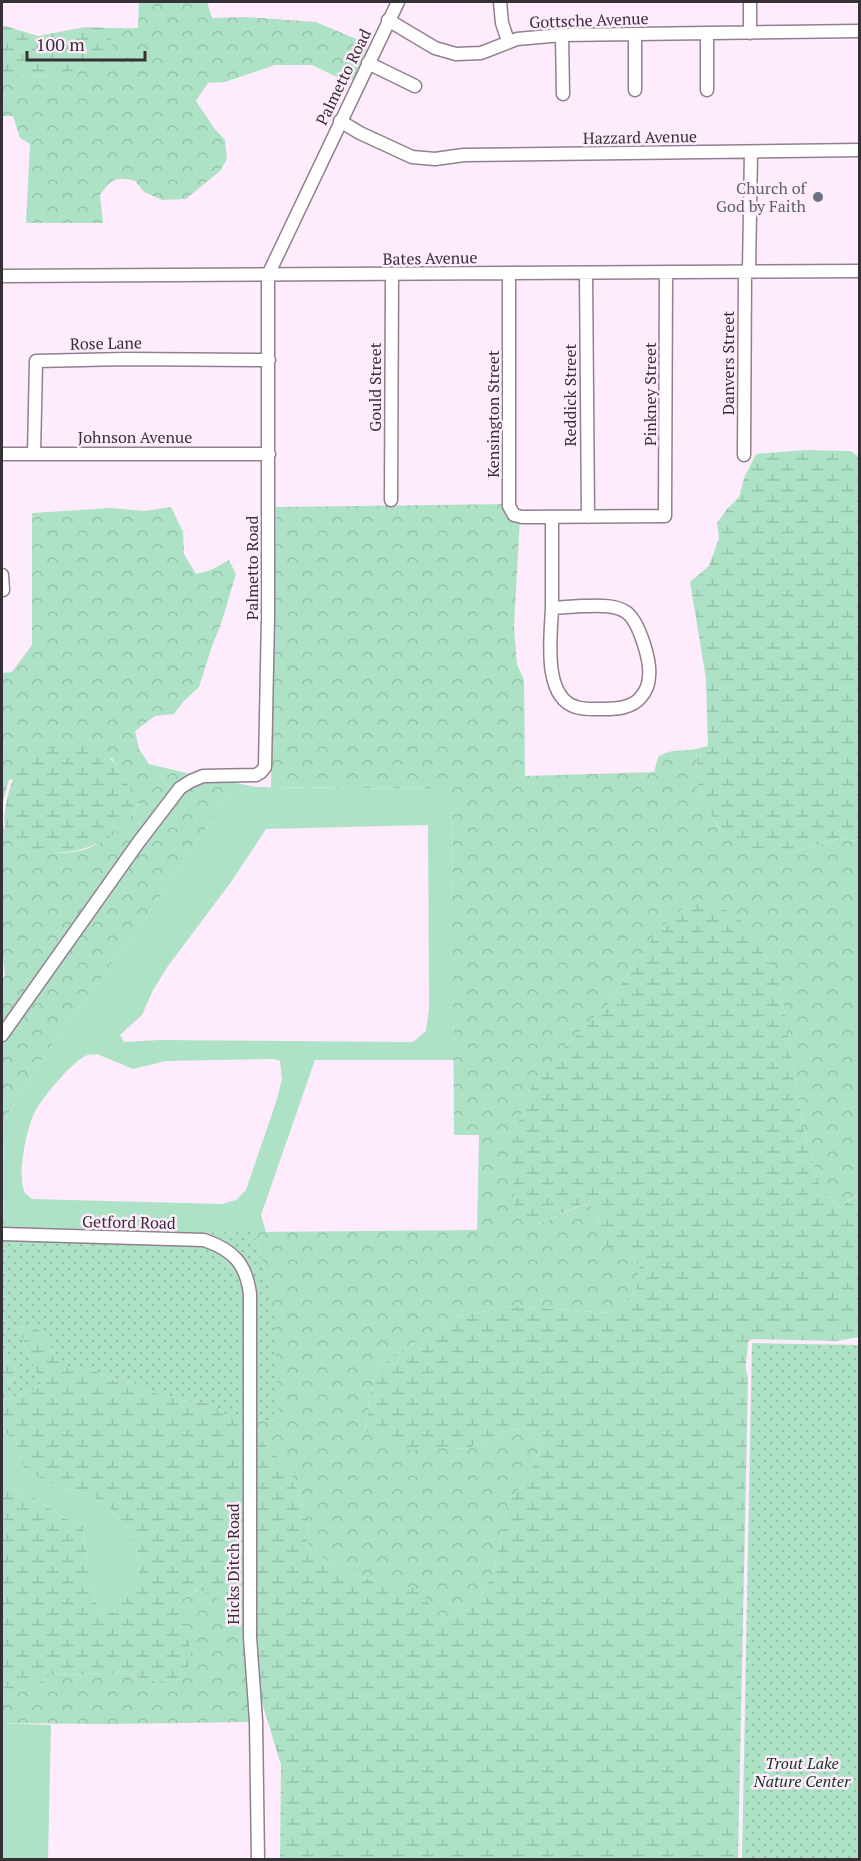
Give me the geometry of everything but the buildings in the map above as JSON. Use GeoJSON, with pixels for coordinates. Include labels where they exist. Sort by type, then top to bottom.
{"type":"FeatureCollection","features":[{"type":"Feature","properties":{"kind":"street","name":"Palmetto Road"},"geometry":{"type":"LineString","coordinates":[[2,1035],[138,843],[180,788],[203,776],[256,775],[265,767],[270,360],[268,275],[398,2]]}},
{"type":"Feature","properties":{"kind":"street"},"geometry":{"type":"LineString","coordinates":[[500,2],[502,23],[508,41]]}},
{"type":"Feature","properties":{"kind":"street"},"geometry":{"type":"LineString","coordinates":[[750,2],[750,33],[860,31]]}},
{"type":"Feature","properties":{"kind":"street","name":"Gottsche Avenue"},"geometry":{"type":"LineString","coordinates":[[388,20],[435,48],[456,54],[481,53],[508,41],[562,35],[750,33]]}},
{"type":"Feature","properties":{"kind":"street"},"geometry":{"type":"LineString","coordinates":[[635,34],[635,90]]}},
{"type":"Feature","properties":{"kind":"street"},"geometry":{"type":"LineString","coordinates":[[707,34],[707,90]]}},
{"type":"Feature","properties":{"kind":"street"},"geometry":{"type":"LineString","coordinates":[[562,35],[563,94]]}},
{"type":"Feature","properties":{"kind":"street"},"geometry":{"type":"LineString","coordinates":[[368,63],[415,86]]}},
{"type":"Feature","properties":{"kind":"street","name":"Hazzard Avenue"},"geometry":{"type":"LineString","coordinates":[[340,121],[394,150],[421,159],[464,155],[860,150]]}},
{"type":"Feature","properties":{"kind":"street","name":"Danvers Street"},"geometry":{"type":"LineString","coordinates":[[744,455],[751,152]]}},
{"type":"Feature","properties":{"kind":"street","name":"Pinkney Street"},"geometry":{"type":"LineString","coordinates":[[665,516],[666,272]]}},
{"type":"Feature","properties":{"kind":"street","name":"Bates Avenue"},"geometry":{"type":"LineString","coordinates":[[2,276],[860,272]]}},
{"type":"Feature","properties":{"kind":"street","name":"Reddick Street"},"geometry":{"type":"LineString","coordinates":[[586,273],[588,517]]}},
{"type":"Feature","properties":{"kind":"street","name":"Kensington Street"},"geometry":{"type":"LineString","coordinates":[[509,274],[509,506],[514,514],[522,517],[665,516]]}},
{"type":"Feature","properties":{"kind":"street","name":"Gould Street"},"geometry":{"type":"LineString","coordinates":[[391,500],[392,275]]}},
{"type":"Feature","properties":{"kind":"street","name":"Rose Lane"},"geometry":{"type":"LineString","coordinates":[[34,454],[36,361],[270,360]]}},
{"type":"Feature","properties":{"kind":"street","name":"Johnson Avenue"},"geometry":{"type":"LineString","coordinates":[[2,454],[269,454]]}},
{"type":"Feature","properties":{"kind":"street"},"geometry":{"type":"LineString","coordinates":[[552,517],[552,608],[552,673],[554,683],[563,699],[577,708],[599,710],[626,707],[639,700],[647,685],[649,669],[642,639],[631,616],[615,608],[552,608]]}},
{"type":"Feature","properties":{"kind":"street"},"geometry":{"type":"LineString","coordinates":[[2,575],[3,590]]}},
{"type":"Feature","properties":{"kind":"street","name":"Getford Road"},"geometry":{"type":"LineString","coordinates":[[2,1234],[204,1240],[220,1246],[234,1256],[244,1269]]}},
{"type":"Feature","properties":{"kind":"street","name":"Hicks Ditch Road"},"geometry":{"type":"LineString","coordinates":[[244,1269],[250,1294],[250,1637],[256,1720],[258,1860]]}},
{"type":"Feature","properties":{"kind":"green space"},"geometry":{"type":"Polygon","coordinates":[[[139,2],[207,2],[212,18],[246,17],[316,22],[361,41],[367,50],[355,80],[337,77],[312,65],[275,65],[225,82],[208,83],[196,101],[225,140],[227,159],[220,171],[186,199],[162,200],[144,192],[135,181],[118,179],[111,182],[100,195],[103,223],[26,223],[30,144],[20,138],[13,116],[2,116],[2,81],[11,75],[60,76],[110,31],[108,28],[138,28],[139,2]]]}},
{"type":"Feature","properties":{"kind":"green space"},"geometry":{"type":"Polygon","coordinates":[[[2,25],[38,36],[85,27],[108,28],[112,48],[108,56],[60,76],[11,75],[2,81],[2,25]]]}},
{"type":"Feature","properties":{"kind":"green space"},"geometry":{"type":"Polygon","coordinates":[[[806,450],[851,451],[859,457],[859,841],[838,839],[784,854],[753,848],[722,833],[698,793],[696,749],[708,746],[706,679],[690,582],[709,566],[719,538],[717,523],[739,497],[744,478],[756,454],[806,450]]]}},
{"type":"Feature","properties":{"kind":"green space"},"geometry":{"type":"Polygon","coordinates":[[[508,504],[520,517],[514,627],[517,664],[524,680],[525,776],[654,772],[658,757],[663,754],[696,749],[698,793],[722,833],[784,854],[839,839],[859,841],[859,1193],[839,1208],[819,1183],[804,1130],[779,979],[756,940],[656,932],[607,1005],[563,1048],[530,1228],[584,1204],[597,1209],[599,1224],[629,1251],[639,1266],[636,1291],[611,1313],[514,1306],[454,1317],[378,1367],[369,1399],[366,1431],[440,1447],[465,1449],[510,1430],[530,1428],[540,1446],[530,1475],[508,1504],[494,1569],[484,1592],[467,1610],[445,1621],[431,1611],[411,1588],[337,1570],[307,1543],[308,1518],[290,1470],[261,1440],[256,1418],[279,1424],[269,1283],[253,1232],[477,1230],[479,1135],[454,1135],[452,789],[271,787],[276,507],[508,504]]]}},
{"type":"Feature","properties":{"kind":"green space"},"geometry":{"type":"Polygon","coordinates":[[[171,507],[183,532],[184,554],[196,574],[211,570],[229,560],[236,574],[199,687],[174,714],[155,716],[135,731],[139,749],[149,764],[194,775],[2,1028],[2,983],[5,974],[2,954],[2,823],[7,833],[27,847],[40,851],[68,853],[91,847],[112,835],[139,805],[112,758],[9,780],[2,805],[2,673],[12,672],[32,645],[32,513],[111,508],[144,511],[171,507]]]}},
{"type":"Feature","properties":{"kind":"green space"},"geometry":{"type":"Polygon","coordinates":[[[74,745],[89,748],[109,758],[121,772],[139,804],[119,830],[107,839],[78,850],[47,852],[18,843],[6,833],[5,825],[6,804],[17,770],[23,761],[34,753],[74,745]]]}},
{"type":"Feature","properties":{"kind":"green space"},"geometry":{"type":"Polygon","coordinates":[[[216,779],[256,787],[246,787],[227,797],[135,933],[45,1054],[4,1121],[4,1229],[2,1229],[2,1043],[141,846],[182,792],[204,781],[216,779]]]}},
{"type":"Feature","properties":{"kind":"green space"},"geometry":{"type":"Polygon","coordinates":[[[246,787],[452,789],[454,1060],[315,1060],[261,1215],[266,1232],[103,1233],[4,1229],[4,1121],[45,1054],[135,933],[227,797],[246,787]],[[428,825],[266,829],[231,882],[168,966],[153,990],[142,1015],[120,1035],[124,1042],[159,1040],[413,1042],[426,1031],[429,1008],[428,825]],[[97,1054],[88,1055],[75,1063],[37,1108],[30,1126],[22,1163],[23,1185],[26,1194],[32,1199],[222,1204],[236,1200],[246,1190],[277,1099],[282,1079],[280,1061],[274,1059],[166,1061],[133,1069],[97,1054]]]}},
{"type":"Feature","properties":{"kind":"green space"},"geometry":{"type":"Polygon","coordinates":[[[692,900],[734,913],[756,940],[779,979],[804,1130],[819,1183],[839,1208],[860,1193],[859,1337],[837,1341],[752,1339],[748,1342],[738,1859],[280,1859],[281,1765],[256,1683],[254,1435],[290,1470],[308,1518],[307,1543],[337,1570],[423,1590],[431,1611],[445,1621],[467,1610],[484,1592],[494,1569],[508,1503],[530,1475],[540,1446],[530,1428],[510,1430],[465,1449],[440,1447],[400,1451],[366,1431],[369,1399],[378,1367],[454,1317],[514,1306],[611,1313],[636,1291],[639,1266],[629,1251],[606,1246],[597,1209],[583,1204],[530,1228],[515,1208],[512,1155],[520,1116],[533,1084],[563,1048],[607,1005],[656,932],[692,900]]]}},
{"type":"Feature","properties":{"kind":"green space"},"geometry":{"type":"Polygon","coordinates":[[[253,1232],[269,1283],[274,1314],[279,1425],[257,1419],[261,1440],[254,1435],[254,1294],[222,1242],[103,1233],[253,1232]]]}},
{"type":"Feature","properties":{"kind":"green space"},"geometry":{"type":"Polygon","coordinates":[[[2,1238],[203,1245],[231,1259],[244,1283],[246,1430],[211,1403],[181,1400],[142,1389],[133,1382],[120,1383],[95,1371],[65,1368],[58,1361],[44,1334],[34,1326],[18,1328],[42,1386],[4,1400],[2,1404],[2,1385],[15,1378],[17,1373],[2,1351],[2,1238]]]}},
{"type":"Feature","properties":{"kind":"green space"},"geometry":{"type":"Polygon","coordinates":[[[34,1326],[44,1334],[58,1361],[95,1371],[120,1383],[133,1382],[142,1389],[181,1400],[211,1403],[246,1430],[246,1648],[231,1612],[218,1599],[198,1589],[182,1600],[191,1654],[187,1672],[171,1681],[146,1681],[131,1674],[112,1673],[52,1675],[2,1702],[2,1483],[36,1499],[65,1518],[83,1526],[99,1616],[114,1612],[139,1576],[137,1551],[126,1527],[106,1504],[81,1491],[61,1488],[24,1470],[16,1441],[2,1430],[4,1400],[42,1386],[18,1328],[34,1326]]]}},
{"type":"Feature","properties":{"kind":"green space","name":"Trout Lake Nature Center"},"geometry":{"type":"Polygon","coordinates":[[[752,1343],[859,1345],[859,1859],[742,1859],[752,1343]]]}},
{"type":"Feature","properties":{"kind":"green space"},"geometry":{"type":"Polygon","coordinates":[[[2,1351],[17,1373],[15,1378],[2,1385],[2,1351]]]}},
{"type":"Feature","properties":{"kind":"green space"},"geometry":{"type":"Polygon","coordinates":[[[2,1430],[16,1441],[24,1470],[61,1488],[81,1491],[106,1504],[126,1527],[137,1551],[139,1576],[114,1613],[99,1616],[83,1526],[65,1518],[36,1499],[2,1483],[2,1430]]]}},
{"type":"Feature","properties":{"kind":"green space"},"geometry":{"type":"Polygon","coordinates":[[[199,1589],[216,1596],[228,1607],[243,1636],[249,1671],[252,1722],[2,1723],[2,1702],[52,1675],[131,1674],[146,1681],[185,1625],[182,1600],[199,1589]]]}},
{"type":"Feature","properties":{"kind":"green space"},"geometry":{"type":"Polygon","coordinates":[[[2,1723],[51,1725],[48,1859],[2,1859],[2,1723]]]}},
{"type":"Feature","properties":{"kind":"place","name":"Church of God by Faith"},"geometry":{"type":"Point","coordinates":[818,197]}}]}
